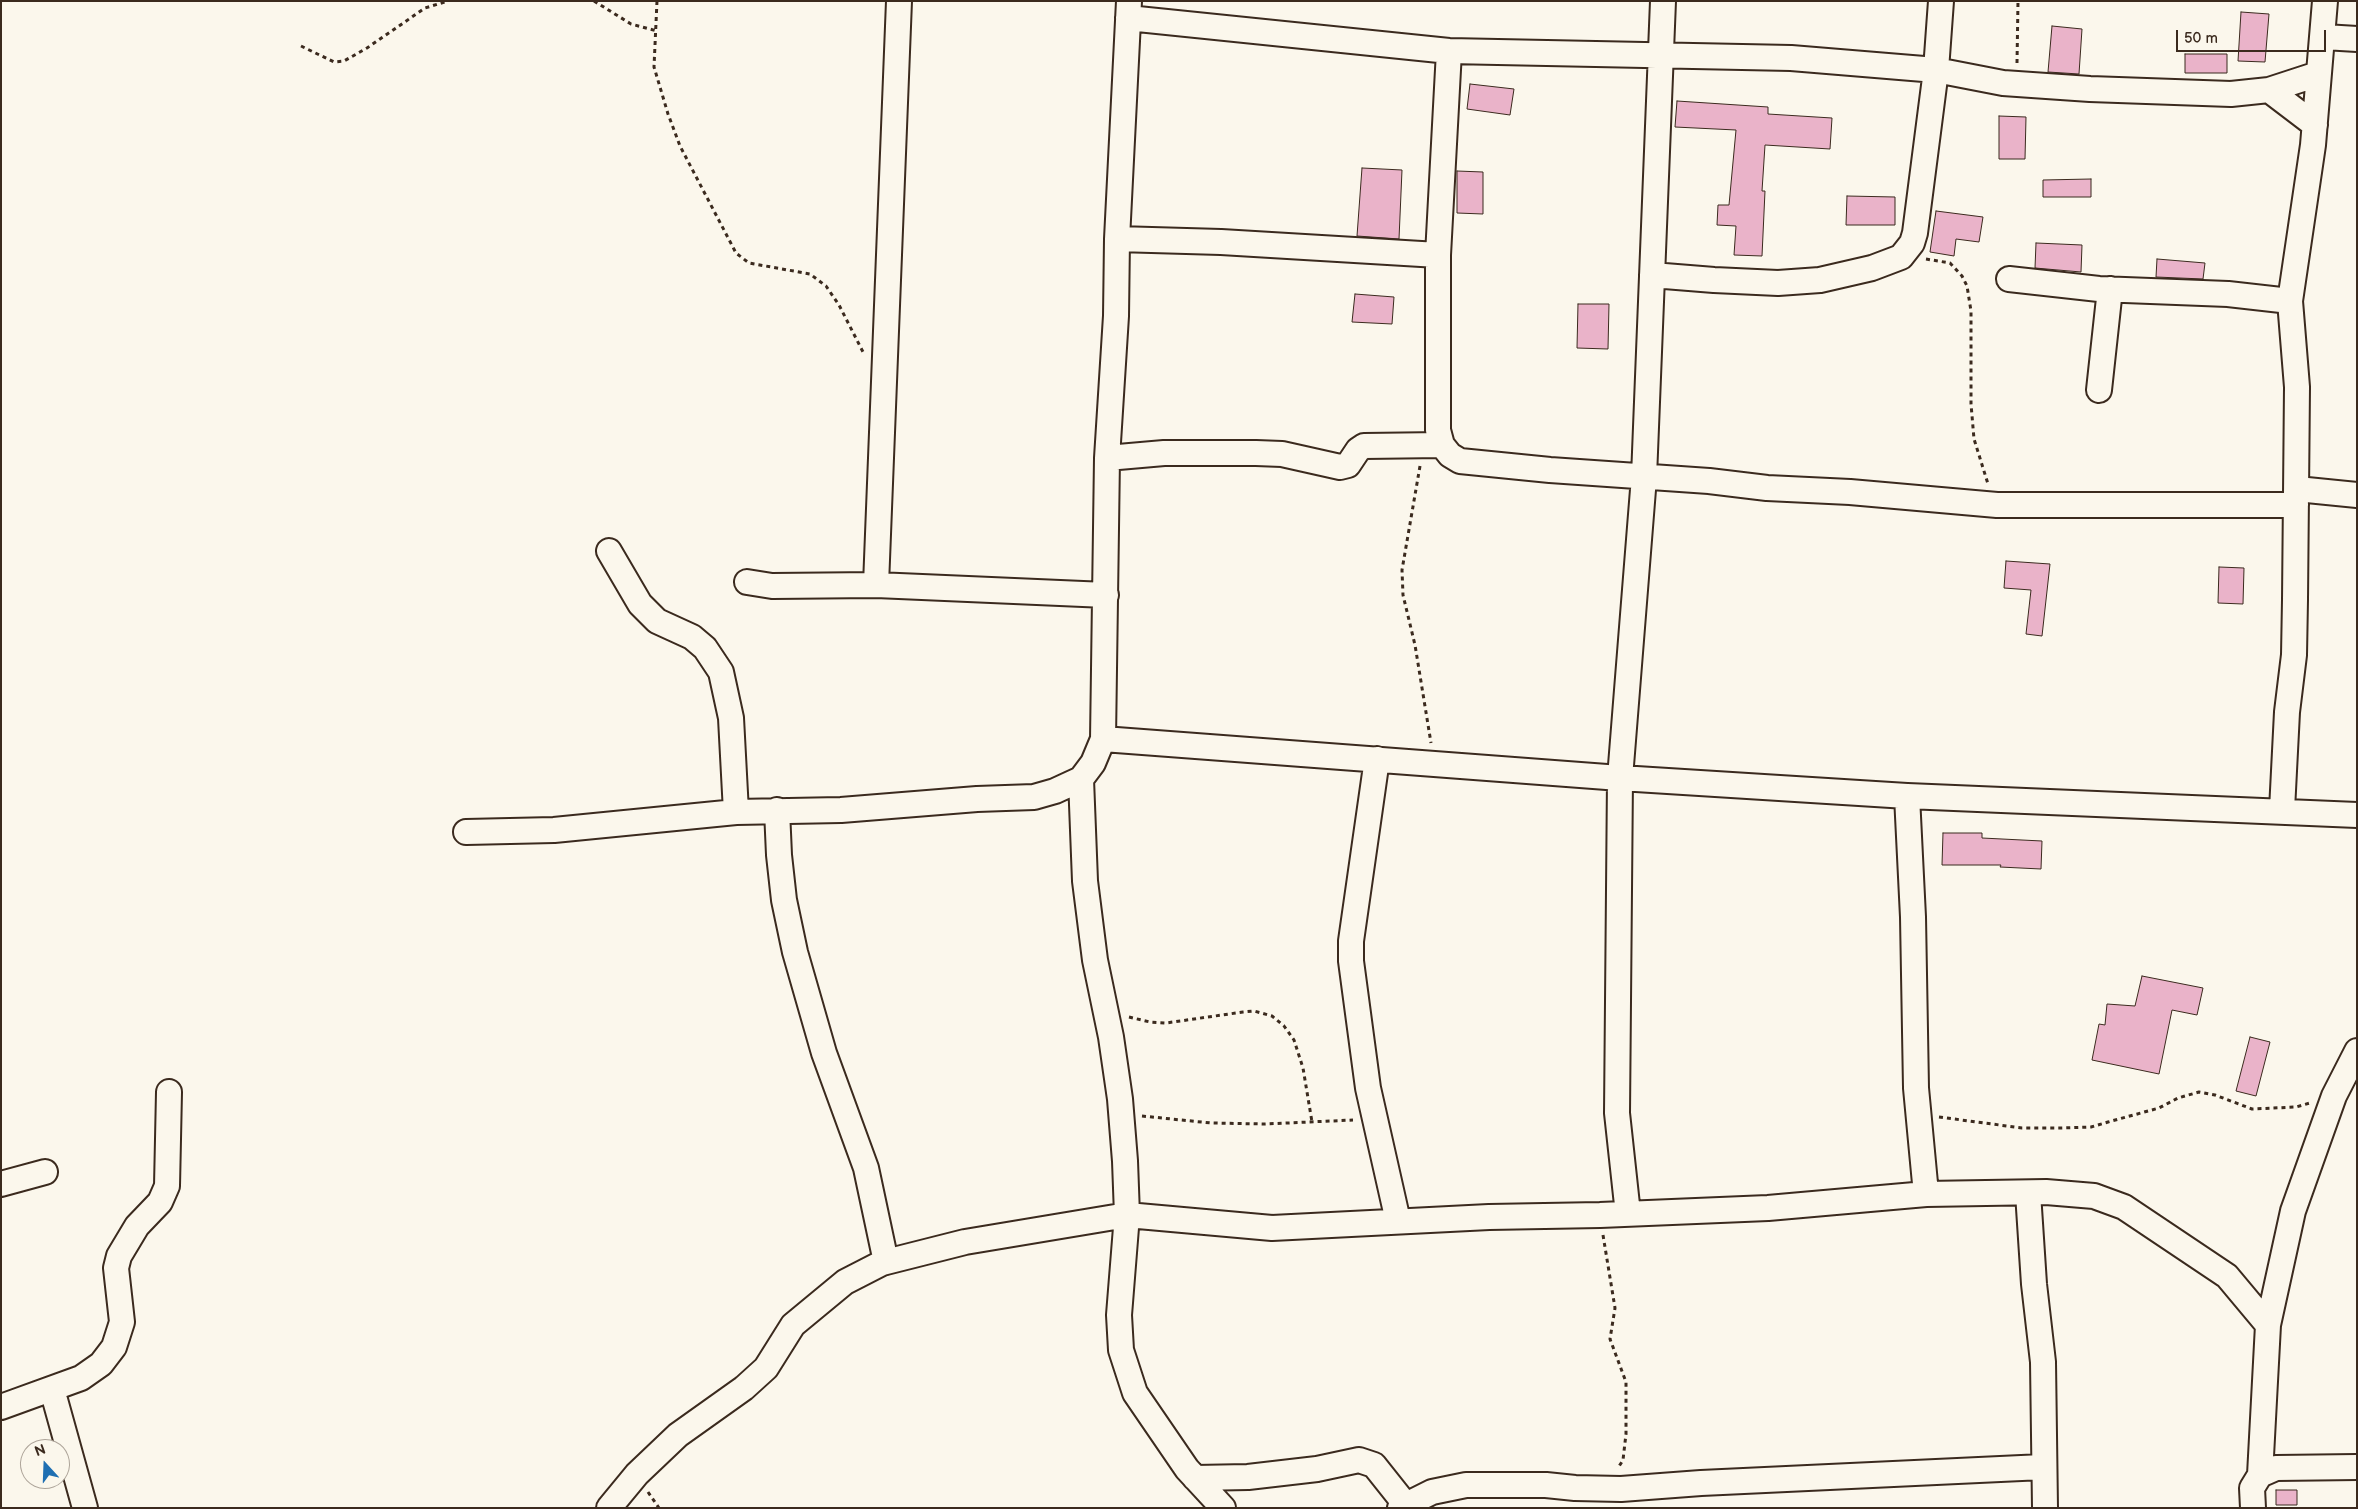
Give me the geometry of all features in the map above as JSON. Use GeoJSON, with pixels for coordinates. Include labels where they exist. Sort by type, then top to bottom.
{"type":"FeatureCollection","features":[{"type":"Feature","properties":{"kind":"street"},"geometry":{"type":"LineString","coordinates":[[876,585],[899,1]]}},
{"type":"Feature","properties":{"kind":"street"},"geometry":{"type":"LineString","coordinates":[[1628,1214],[1617,1113],[1620,778],[1644,477],[1663,1]]}},
{"type":"Feature","properties":{"kind":"street"},"geometry":{"type":"LineString","coordinates":[[1652,275],[1778,283],[1820,280],[1872,268],[1901,257],[1912,243],[1915,233],[1936,70],[1941,1]]}},
{"type":"Feature","properties":{"kind":"street"},"geometry":{"type":"LineString","coordinates":[[2282,810],[2287,712],[2294,655],[2297,387],[2290,301],[2308,188],[2318,74],[2324,37],[2325,1]]}},
{"type":"Feature","properties":{"kind":"street"},"geometry":{"type":"LineString","coordinates":[[466,832],[554,830],[736,812],[841,810],[977,799],[1034,797],[1055,791],[1082,779],[1093,763],[1102,739],[1107,458],[1116,316],[1128,10],[1449,51],[1791,58],[1936,70],[2017,84],[2090,89],[2231,94],[2269,90],[2318,74]]}},
{"type":"Feature","properties":{"kind":"street"},"geometry":{"type":"LineString","coordinates":[[2324,37],[2357,39]]}},
{"type":"Feature","properties":{"kind":"street"},"geometry":{"type":"LineString","coordinates":[[1433,445],[1438,430],[1438,255],[1449,51]]}},
{"type":"Feature","properties":{"kind":"street"},"geometry":{"type":"LineString","coordinates":[[2269,90],[2315,125]]}},
{"type":"Feature","properties":{"kind":"street"},"geometry":{"type":"LineString","coordinates":[[1118,239],[1222,242],[1438,255]]}},
{"type":"Feature","properties":{"kind":"street"},"geometry":{"type":"LineString","coordinates":[[2009,279],[2110,289],[2228,294],[2290,301]]}},
{"type":"Feature","properties":{"kind":"street"},"geometry":{"type":"LineString","coordinates":[[2099,390],[2110,289]]}},
{"type":"Feature","properties":{"kind":"street"},"geometry":{"type":"LineString","coordinates":[[1107,458],[1164,453],[1256,453],[1282,454],[1340,466],[1348,465],[1358,450],[1364,446],[1433,445],[1460,461],[1997,505],[2357,495]]}},
{"type":"Feature","properties":{"kind":"street"},"geometry":{"type":"LineString","coordinates":[[609,551],[640,604],[657,621],[692,637],[705,648],[721,672],[731,718],[736,812]]}},
{"type":"Feature","properties":{"kind":"street"},"geometry":{"type":"LineString","coordinates":[[747,582],[772,586],[876,585],[1106,595]]}},
{"type":"Feature","properties":{"kind":"street"},"geometry":{"type":"LineString","coordinates":[[1102,739],[1620,778],[1907,796],[2282,810],[2357,815]]}},
{"type":"Feature","properties":{"kind":"street"},"geometry":{"type":"LineString","coordinates":[[1377,759],[1351,942],[1354,986],[1374,1119],[1398,1221]]}},
{"type":"Feature","properties":{"kind":"street"},"geometry":{"type":"LineString","coordinates":[[1082,779],[1084,881],[1095,960],[1106,1012],[1121,1113],[1127,1215],[1119,1315],[1121,1350],[1135,1393],[1196,1478],[1223,1508]]}},
{"type":"Feature","properties":{"kind":"street"},"geometry":{"type":"LineString","coordinates":[[1907,796],[1913,917],[1916,1088],[1926,1194]]}},
{"type":"Feature","properties":{"kind":"street"},"geometry":{"type":"LineString","coordinates":[[777,810],[778,855],[784,900],[795,952],[824,1053],[866,1168],[886,1262]]}},
{"type":"Feature","properties":{"kind":"street"},"geometry":{"type":"LineString","coordinates":[[2253,1508],[2252,1488],[2260,1475],[2268,1325],[2293,1211],[2334,1096],[2357,1051]]}},
{"type":"Feature","properties":{"kind":"street"},"geometry":{"type":"LineString","coordinates":[[1,1407],[81,1378],[101,1364],[114,1347],[122,1322],[116,1268],[119,1256],[137,1226],[160,1202],[167,1186],[169,1092]]}},
{"type":"Feature","properties":{"kind":"street"},"geometry":{"type":"LineString","coordinates":[[1,1184],[45,1172]]}},
{"type":"Feature","properties":{"kind":"street"},"geometry":{"type":"LineString","coordinates":[[609,1508],[637,1474],[671,1441],[744,1388],[766,1368],[793,1325],[845,1282],[886,1262],[965,1242],[1127,1215],[1272,1228],[1398,1221],[1768,1208],[1926,1194],[2028,1193],[2094,1196],[2124,1207],[2227,1276],[2268,1325]]}},
{"type":"Feature","properties":{"kind":"street"},"geometry":{"type":"LineString","coordinates":[[2028,1193],[2034,1284],[2044,1362],[2043,1467],[2045,1508]]}},
{"type":"Feature","properties":{"kind":"street"},"geometry":{"type":"LineString","coordinates":[[52,1389],[85,1508]]}},
{"type":"Feature","properties":{"kind":"street"},"geometry":{"type":"LineString","coordinates":[[1196,1478],[1257,1476],[1317,1469],[1360,1460],[1374,1465],[1402,1506],[1432,1492],[1466,1485],[1546,1485],[1611,1489],[2043,1467]]}},
{"type":"Feature","properties":{"kind":"street"},"geometry":{"type":"LineString","coordinates":[[2260,1475],[2276,1468],[2357,1467]]}},
{"type":"Feature","properties":{"kind":"path"},"geometry":{"type":"LineString","coordinates":[[301,46],[334,62],[344,61],[367,48],[425,8],[448,1]]}},
{"type":"Feature","properties":{"kind":"path"},"geometry":{"type":"LineString","coordinates":[[594,1],[631,24],[657,31]]}},
{"type":"Feature","properties":{"kind":"path"},"geometry":{"type":"LineString","coordinates":[[657,1],[654,66],[668,114],[680,146],[736,253],[749,263],[810,274],[826,286],[839,305],[864,356]]}},
{"type":"Feature","properties":{"kind":"path"},"geometry":{"type":"LineString","coordinates":[[2017,84],[2018,1]]}},
{"type":"Feature","properties":{"kind":"path"},"geometry":{"type":"LineString","coordinates":[[1901,257],[1950,263],[1962,276],[1967,286],[1971,311],[1971,404],[1974,439],[1984,473],[1997,505]]}},
{"type":"Feature","properties":{"kind":"path"},"geometry":{"type":"LineString","coordinates":[[1433,445],[1402,570],[1403,595],[1415,645],[1434,763]]}},
{"type":"Feature","properties":{"kind":"path"},"geometry":{"type":"LineString","coordinates":[[1106,1012],[1150,1022],[1166,1023],[1254,1011],[1272,1016],[1284,1026],[1294,1040],[1303,1068],[1312,1122]]}},
{"type":"Feature","properties":{"kind":"path"},"geometry":{"type":"LineString","coordinates":[[1919,1112],[1954,1120],[1994,1122],[2022,1128],[2091,1127],[2159,1108],[2178,1098],[2199,1092],[2215,1095],[2252,1109],[2296,1107],[2334,1096]]}},
{"type":"Feature","properties":{"kind":"path"},"geometry":{"type":"LineString","coordinates":[[1121,1113],[1211,1123],[1265,1124],[1374,1119]]}},
{"type":"Feature","properties":{"kind":"path"},"geometry":{"type":"LineString","coordinates":[[1600,1215],[1615,1308],[1610,1339],[1626,1382],[1628,1409],[1623,1460],[1615,1473],[1611,1489]]}},
{"type":"Feature","properties":{"kind":"building"},"geometry":{"type":"Polygon","coordinates":[[[2241,12],[2269,14],[2265,62],[2238,61],[2241,12]]]}},
{"type":"Feature","properties":{"kind":"building"},"geometry":{"type":"Polygon","coordinates":[[[2052,26],[2082,29],[2079,74],[2048,72],[2052,26]]]}},
{"type":"Feature","properties":{"kind":"building"},"geometry":{"type":"Polygon","coordinates":[[[2185,54],[2227,54],[2227,73],[2185,73],[2185,54]]]}},
{"type":"Feature","properties":{"kind":"building"},"geometry":{"type":"Polygon","coordinates":[[[1470,84],[1514,89],[1510,115],[1467,109],[1470,84]]]}},
{"type":"Feature","properties":{"kind":"building"},"geometry":{"type":"Polygon","coordinates":[[[1677,101],[1768,107],[1768,114],[1832,118],[1830,149],[1765,145],[1762,191],[1765,191],[1762,256],[1734,255],[1736,226],[1717,225],[1718,205],[1729,205],[1736,130],[1675,127],[1677,101]]]}},
{"type":"Feature","properties":{"kind":"building"},"geometry":{"type":"Polygon","coordinates":[[[1999,116],[2026,117],[2025,159],[1999,159],[1999,116]]]}},
{"type":"Feature","properties":{"kind":"building"},"geometry":{"type":"Polygon","coordinates":[[[1362,168],[1402,170],[1399,239],[1357,236],[1362,168]]]}},
{"type":"Feature","properties":{"kind":"building"},"geometry":{"type":"Polygon","coordinates":[[[1457,171],[1483,172],[1483,214],[1457,213],[1457,171]]]}},
{"type":"Feature","properties":{"kind":"building"},"geometry":{"type":"Polygon","coordinates":[[[2091,179],[2091,197],[2043,197],[2043,180],[2091,179]]]}},
{"type":"Feature","properties":{"kind":"building"},"geometry":{"type":"Polygon","coordinates":[[[1847,196],[1895,197],[1895,225],[1846,225],[1847,196]]]}},
{"type":"Feature","properties":{"kind":"building"},"geometry":{"type":"Polygon","coordinates":[[[1936,211],[1983,217],[1979,242],[1956,239],[1954,256],[1930,252],[1936,211]]]}},
{"type":"Feature","properties":{"kind":"building"},"geometry":{"type":"Polygon","coordinates":[[[2036,243],[2082,245],[2081,272],[2035,268],[2036,243]]]}},
{"type":"Feature","properties":{"kind":"building"},"geometry":{"type":"Polygon","coordinates":[[[2157,259],[2205,263],[2203,279],[2156,277],[2157,259]]]}},
{"type":"Feature","properties":{"kind":"building"},"geometry":{"type":"Polygon","coordinates":[[[1355,294],[1394,297],[1392,324],[1352,322],[1355,294]]]}},
{"type":"Feature","properties":{"kind":"building"},"geometry":{"type":"Polygon","coordinates":[[[1578,304],[1609,304],[1608,349],[1577,348],[1578,304]]]}},
{"type":"Feature","properties":{"kind":"building"},"geometry":{"type":"Polygon","coordinates":[[[2006,561],[2050,564],[2042,636],[2026,634],[2031,590],[2004,588],[2006,561]]]}},
{"type":"Feature","properties":{"kind":"building"},"geometry":{"type":"Polygon","coordinates":[[[2219,567],[2244,568],[2243,604],[2218,603],[2219,567]]]}},
{"type":"Feature","properties":{"kind":"building"},"geometry":{"type":"Polygon","coordinates":[[[1943,833],[1982,833],[1982,838],[2042,841],[2041,869],[2000,867],[2001,865],[1942,865],[1943,833]]]}},
{"type":"Feature","properties":{"kind":"building"},"geometry":{"type":"Polygon","coordinates":[[[2142,976],[2203,988],[2197,1015],[2172,1010],[2159,1074],[2092,1060],[2099,1024],[2105,1025],[2107,1004],[2135,1006],[2142,976]]]}},
{"type":"Feature","properties":{"kind":"building"},"geometry":{"type":"Polygon","coordinates":[[[2250,1037],[2270,1042],[2256,1096],[2236,1091],[2250,1037]]]}},
{"type":"Feature","properties":{"kind":"building"},"geometry":{"type":"Polygon","coordinates":[[[2276,1490],[2297,1490],[2297,1505],[2276,1505],[2276,1490]]]}}]}
